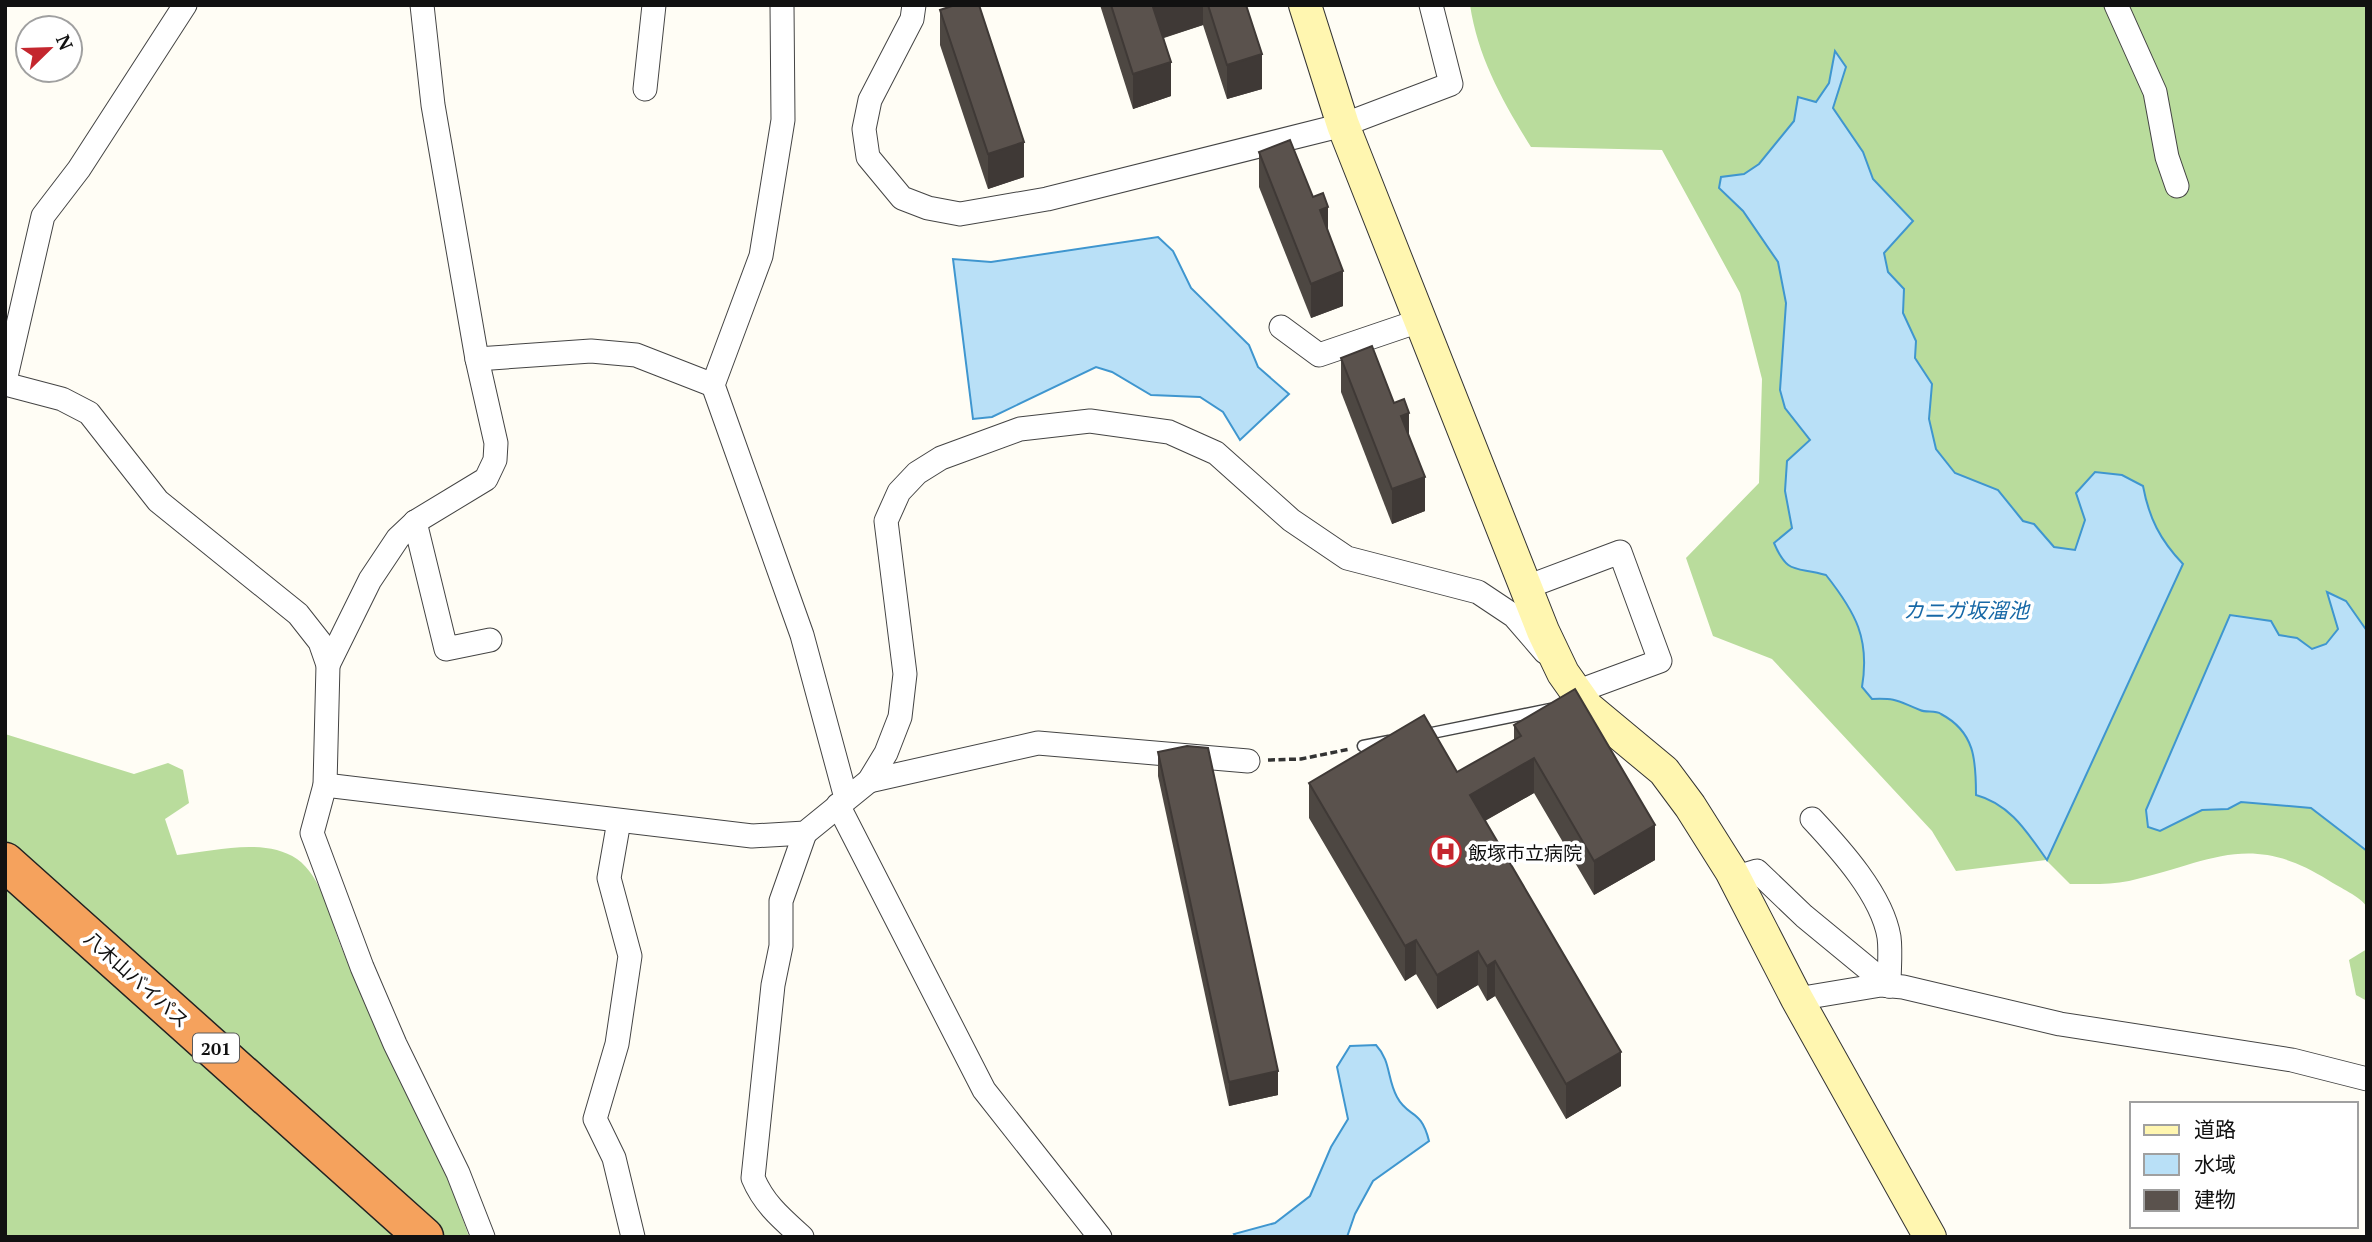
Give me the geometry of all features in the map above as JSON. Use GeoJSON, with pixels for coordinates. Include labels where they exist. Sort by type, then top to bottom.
{"type":"FeatureCollection","features":[{"type":"Feature","properties":{"kind":"highway","name":"八木山バイパス"},"geometry":{"type":"LineString","coordinates":[[5,862],[425,1237]]}},
{"type":"Feature","properties":{"kind":"street"},"geometry":{"type":"LineString","coordinates":[[185,5],[79,169],[43,216],[5,383],[62,399],[89,413],[158,501],[298,614],[320,642],[328,665],[325,785],[312,833],[332,892],[389,1031],[458,1173],[482,1237]]}},
{"type":"Feature","properties":{"kind":"street"},"geometry":{"type":"LineString","coordinates":[[328,665],[370,580],[398,538],[415,522],[486,479],[495,460],[496,443],[477,359],[433,105],[422,5]]}},
{"type":"Feature","properties":{"kind":"street"},"geometry":{"type":"LineString","coordinates":[[645,89],[654,5]]}},
{"type":"Feature","properties":{"kind":"street"},"geometry":{"type":"LineString","coordinates":[[782,5],[783,120],[761,256],[713,385],[802,635],[842,802],[984,1090],[1100,1237]]}},
{"type":"Feature","properties":{"kind":"street"},"geometry":{"type":"LineString","coordinates":[[914,5],[912,19],[870,100],[864,129],[868,157],[902,198],[928,208],[960,214],[1047,199],[1343,125],[1451,84],[1431,5]]}},
{"type":"Feature","properties":{"kind":"street"},"geometry":{"type":"LineString","coordinates":[[1305,5],[1343,125],[1570,696]]}},
{"type":"Feature","properties":{"kind":"street"},"geometry":{"type":"LineString","coordinates":[[2116,5],[2155,92],[2167,157],[2177,186]]}},
{"type":"Feature","properties":{"kind":"street"},"geometry":{"type":"LineString","coordinates":[[1281,327],[1319,355],[1422,320]]}},
{"type":"Feature","properties":{"kind":"street"},"geometry":{"type":"LineString","coordinates":[[477,359],[591,351],[636,355],[713,385]]}},
{"type":"Feature","properties":{"kind":"street"},"geometry":{"type":"LineString","coordinates":[[802,1237],[771,1209],[761,1196],[753,1178],[773,985],[780,946],[781,901],[805,833],[869,781],[886,753],[900,717],[905,674],[886,521],[899,492],[917,472],[941,458],[1020,429],[1090,422],[1169,432],[1205,447],[1216,453],[1291,520],[1347,558],[1478,592],[1514,616],[1570,696],[1664,771],[1690,806],[1734,878],[1797,999],[1930,1237]]}},
{"type":"Feature","properties":{"kind":"street"},"geometry":{"type":"LineString","coordinates":[[415,522],[446,649],[489,640]]}},
{"type":"Feature","properties":{"kind":"street"},"geometry":{"type":"LineString","coordinates":[[1527,587],[1620,552],[1660,661],[1570,696]]}},
{"type":"Feature","properties":{"kind":"street"},"geometry":{"type":"LineString","coordinates":[[869,781],[1038,743],[1248,761]]}},
{"type":"Feature","properties":{"kind":"street"},"geometry":{"type":"LineString","coordinates":[[325,785],[752,836],[805,833]]}},
{"type":"Feature","properties":{"kind":"street"},"geometry":{"type":"LineString","coordinates":[[1812,819],[1852,866],[1884,920],[1889,938],[1889,986]]}},
{"type":"Feature","properties":{"kind":"street"},"geometry":{"type":"LineString","coordinates":[[619,821],[609,878],[630,956],[617,1044],[595,1119],[614,1158],[633,1237]]}},
{"type":"Feature","properties":{"kind":"street"},"geometry":{"type":"LineString","coordinates":[[1734,878],[1757,871],[1804,916],[1889,986]]}},
{"type":"Feature","properties":{"kind":"street"},"geometry":{"type":"LineString","coordinates":[[1797,999],[1889,986],[2060,1024],[2292,1060],[2367,1079]]}},
{"type":"Feature","properties":{"kind":"lane"},"geometry":{"type":"LineString","coordinates":[[1415,736],[1570,696]]}},
{"type":"Feature","properties":{"kind":"lane"},"geometry":{"type":"LineString","coordinates":[[1363,746],[1402,738]]}},
{"type":"Feature","properties":{"kind":"path"},"geometry":{"type":"LineString","coordinates":[[1248,761],[1301,760],[1363,746]]}},
{"type":"Feature","properties":{"kind":"green space"},"geometry":{"type":"Polygon","coordinates":[[[1470,5],[2367,5],[2367,907],[2355,896],[2300,865],[2275,857],[2251,854],[2229,855],[2129,881],[2107,884],[2070,884],[2046,860],[1956,871],[1932,831],[1772,659],[1713,636],[1686,558],[1759,483],[1762,379],[1740,293],[1662,150],[1531,147],[1485,61],[1470,5]]]}},
{"type":"Feature","properties":{"kind":"green space"},"geometry":{"type":"Polygon","coordinates":[[[5,734],[134,774],[168,763],[183,770],[189,803],[165,819],[177,855],[255,847],[284,852],[306,867],[324,898],[355,981],[424,1126],[456,1199],[469,1237],[5,1237],[5,734]]]}},
{"type":"Feature","properties":{"kind":"green space"},"geometry":{"type":"Polygon","coordinates":[[[2367,949],[2367,1001],[2356,995],[2349,960],[2367,949]]]}},
{"type":"Feature","properties":{"kind":"water","name":"カニガ坂溜池"},"geometry":{"type":"Polygon","coordinates":[[[1835,51],[1846,67],[1833,108],[1863,152],[1873,179],[1913,221],[1884,253],[1888,272],[1904,289],[1903,313],[1916,341],[1915,358],[1932,384],[1929,419],[1936,449],[1955,473],[1998,490],[2023,521],[2034,524],[2054,547],[2075,550],[2085,520],[2076,493],[2095,472],[2122,475],[2143,486],[2157,528],[2183,564],[2047,860],[2017,820],[1999,805],[1976,795],[1974,759],[1961,729],[1939,713],[1922,711],[1897,701],[1872,699],[1862,687],[1864,655],[1853,614],[1826,575],[1789,565],[1774,543],[1792,528],[1785,491],[1787,461],[1810,440],[1785,408],[1780,390],[1786,303],[1778,262],[1743,211],[1719,188],[1721,177],[1744,174],[1759,164],[1794,121],[1798,97],[1816,102],[1829,83],[1835,51]]]}},
{"type":"Feature","properties":{"kind":"water"},"geometry":{"type":"Polygon","coordinates":[[[1158,237],[1173,251],[1191,288],[1249,345],[1258,367],[1289,394],[1240,440],[1223,412],[1200,397],[1151,395],[1112,372],[1096,367],[992,417],[973,419],[953,259],[991,262],[1158,237]]]}},
{"type":"Feature","properties":{"kind":"water"},"geometry":{"type":"Polygon","coordinates":[[[2327,592],[2346,601],[2367,631],[2367,851],[2311,808],[2241,802],[2228,809],[2202,810],[2160,831],[2148,827],[2146,810],[2230,615],[2271,621],[2279,635],[2297,638],[2312,649],[2326,644],[2338,629],[2327,592]]]}},
{"type":"Feature","properties":{"kind":"water"},"geometry":{"type":"Polygon","coordinates":[[[1376,1045],[1387,1064],[1397,1097],[1422,1123],[1429,1141],[1373,1181],[1355,1214],[1347,1237],[1236,1237],[1234,1234],[1275,1223],[1310,1196],[1331,1147],[1348,1119],[1337,1067],[1350,1046],[1376,1045]]]}},
{"type":"Feature","properties":{"kind":"building"},"geometry":{"type":"Polygon","coordinates":[[[955,5],[979,5],[1024,142],[988,154],[940,10],[955,5]]]}},
{"type":"Feature","properties":{"kind":"building"},"geometry":{"type":"Polygon","coordinates":[[[1111,5],[1157,5],[1153,7],[1171,62],[1133,74],[1111,5]]]}},
{"type":"Feature","properties":{"kind":"building"},"geometry":{"type":"Polygon","coordinates":[[[1208,5],[1246,5],[1262,54],[1227,65],[1208,5]]]}},
{"type":"Feature","properties":{"kind":"building"},"geometry":{"type":"Polygon","coordinates":[[[1290,140],[1313,197],[1323,193],[1328,207],[1320,210],[1343,271],[1311,284],[1259,152],[1290,140]]]}},
{"type":"Feature","properties":{"kind":"building"},"geometry":{"type":"Polygon","coordinates":[[[1372,346],[1394,403],[1404,399],[1409,413],[1401,416],[1425,477],[1392,489],[1341,358],[1372,346]]]}},
{"type":"Feature","properties":{"kind":"building"},"geometry":{"type":"Polygon","coordinates":[[[1575,689],[1655,825],[1594,861],[1534,758],[1470,795],[1621,1052],[1566,1084],[1495,961],[1487,966],[1478,951],[1437,975],[1416,940],[1405,946],[1309,783],[1424,715],[1457,772],[1521,736],[1514,725],[1575,689]]]}},
{"type":"Feature","properties":{"kind":"building"},"geometry":{"type":"Polygon","coordinates":[[[1187,746],[1208,748],[1278,1071],[1229,1082],[1158,752],[1187,746]]]}},
{"type":"Feature","properties":{"kind":"place","name":"飯塚市立病院"},"geometry":{"type":"Point","coordinates":[1445,852]}}]}
